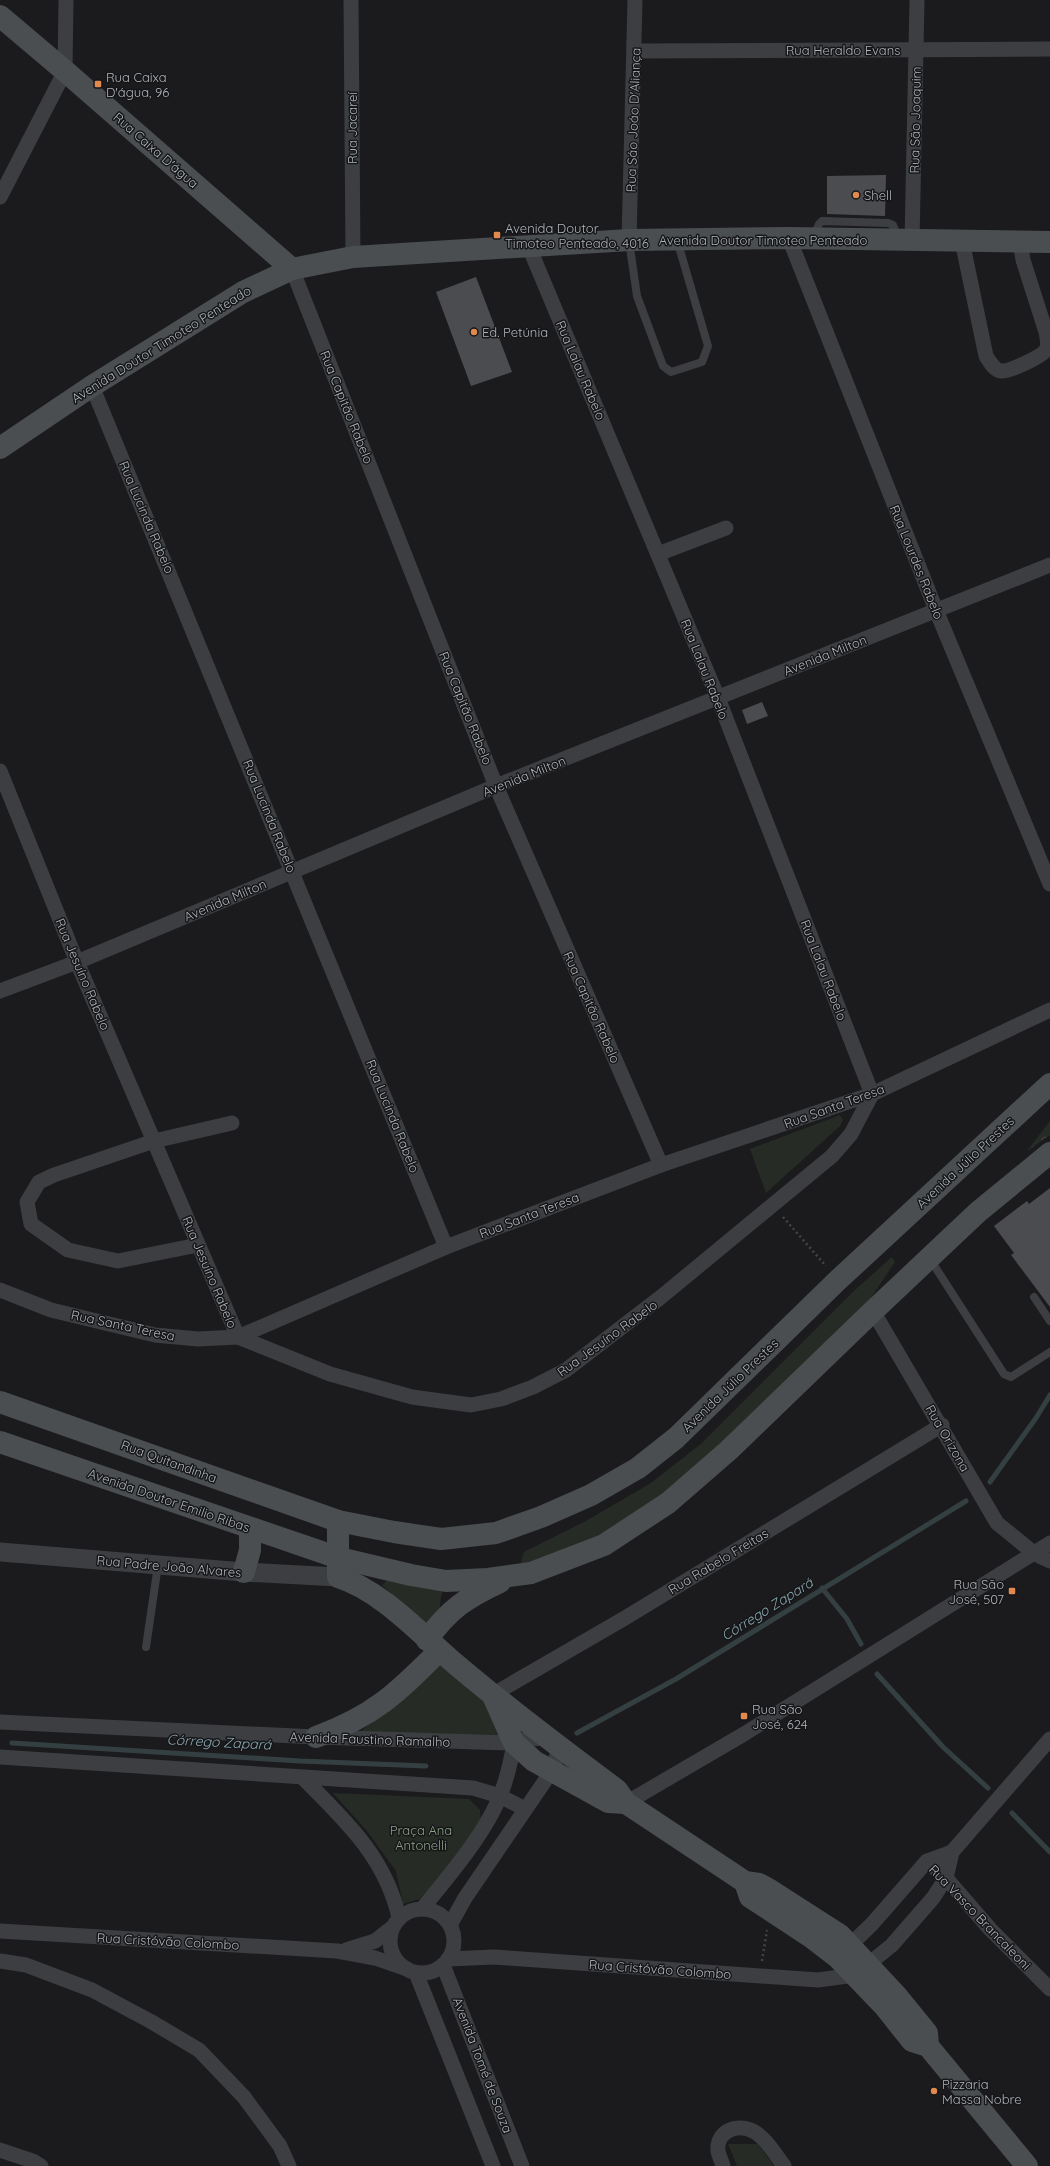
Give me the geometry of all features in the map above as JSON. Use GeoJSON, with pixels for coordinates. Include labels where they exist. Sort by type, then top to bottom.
{"type":"FeatureCollection","features":[{"type":"Feature","properties":{"kind":"main road","name":"Rua Caixa D'água"},"geometry":{"type":"LineString","coordinates":[[0,16],[65,70],[292,269]]}},
{"type":"Feature","properties":{"kind":"main road","name":"Avenida Doutor Timoteo Penteado"},"geometry":{"type":"LineString","coordinates":[[0,448],[92,386],[243,292],[292,269],[353,257],[629,240],[813,238],[906,241],[1050,242]]}},
{"type":"Feature","properties":{"kind":"main road","name":"Avenida Júlio Prestes"},"geometry":{"type":"LineString","coordinates":[[338,1521],[441,1539],[496,1533],[541,1517],[591,1495],[638,1468],[676,1438],[838,1280],[1050,1084]]}},
{"type":"Feature","properties":{"kind":"main road"},"geometry":{"type":"LineString","coordinates":[[338,1521],[338,1567],[404,1574],[446,1581],[511,1577],[531,1573],[604,1544],[668,1504],[729,1450],[978,1212],[1050,1153]]}},
{"type":"Feature","properties":{"kind":"main road","name":"Rua Quitandinha"},"geometry":{"type":"LineString","coordinates":[[0,1402],[338,1521]]}},
{"type":"Feature","properties":{"kind":"main road","name":"Avenida Doutor Emilio Ribas"},"geometry":{"type":"LineString","coordinates":[[0,1442],[250,1528],[338,1567],[352,1581],[378,1598],[492,1695],[617,1790],[626,1803],[745,1882],[759,1884],[770,1890],[840,1935],[843,1951]]}},
{"type":"Feature","properties":{"kind":"main road"},"geometry":{"type":"LineString","coordinates":[[244,1572],[250,1550],[250,1528]]}},
{"type":"Feature","properties":{"kind":"main road"},"geometry":{"type":"LineString","coordinates":[[316,1737],[343,1728],[377,1708],[399,1690],[433,1645],[449,1612],[476,1593],[511,1577]]}},
{"type":"Feature","properties":{"kind":"main road","name":"Avenida Doutor Emilio Ribas"},"geometry":{"type":"LineString","coordinates":[[492,1695],[514,1743],[534,1761],[551,1772],[608,1802],[626,1803]]}},
{"type":"Feature","properties":{"kind":"main road","name":"Avenida Doutor Emilio Ribas"},"geometry":{"type":"LineString","coordinates":[[745,1882],[750,1897],[843,1951],[861,1970],[912,2041],[928,2046],[1027,2166]]}},
{"type":"Feature","properties":{"kind":"street"},"geometry":{"type":"LineString","coordinates":[[0,197],[65,70],[66,0]]}},
{"type":"Feature","properties":{"kind":"street","name":"Rua Jacareí"},"geometry":{"type":"LineString","coordinates":[[350,0],[353,257]]}},
{"type":"Feature","properties":{"kind":"street","name":"Rua Sáo Joáo D'Aliança"},"geometry":{"type":"LineString","coordinates":[[629,240],[635,51],[635,0]]}},
{"type":"Feature","properties":{"kind":"street","name":"Rua São Joaquim"},"geometry":{"type":"LineString","coordinates":[[906,241],[917,50],[918,0]]}},
{"type":"Feature","properties":{"kind":"street","name":"Rua Heraldo Evans"},"geometry":{"type":"LineString","coordinates":[[635,51],[1050,50]]}},
{"type":"Feature","properties":{"kind":"street","name":"Rua Lourdes Rabelo"},"geometry":{"type":"LineString","coordinates":[[789,238],[936,610],[1050,884]]}},
{"type":"Feature","properties":{"kind":"street"},"geometry":{"type":"LineString","coordinates":[[962,241],[986,356],[993,366],[1000,371],[1008,370],[1039,355],[1046,350],[1048,343],[1046,332],[1023,260],[1020,242]]}},
{"type":"Feature","properties":{"kind":"street","name":"Rua Lalau Rabelo"},"geometry":{"type":"LineString","coordinates":[[529,247],[718,698],[872,1094]]}},
{"type":"Feature","properties":{"kind":"street","name":"Rua Capitão Rabelo"},"geometry":{"type":"LineString","coordinates":[[292,269],[496,786],[661,1165]]}},
{"type":"Feature","properties":{"kind":"street","name":"Rua Lucinda Rabelo"},"geometry":{"type":"LineString","coordinates":[[92,386],[293,872],[446,1248]]}},
{"type":"Feature","properties":{"kind":"street"},"geometry":{"type":"LineString","coordinates":[[658,554],[726,528]]}},
{"type":"Feature","properties":{"kind":"street","name":"Avenida Milton"},"geometry":{"type":"LineString","coordinates":[[0,991],[77,962],[496,786],[1050,564]]}},
{"type":"Feature","properties":{"kind":"street","name":"Rua Jesuíno Rabelo"},"geometry":{"type":"LineString","coordinates":[[0,771],[77,962],[238,1337],[330,1374],[412,1397],[471,1405],[501,1399],[534,1387],[566,1370],[662,1297],[832,1156],[851,1134],[872,1094]]}},
{"type":"Feature","properties":{"kind":"street","name":"Rua Santa Teresa"},"geometry":{"type":"LineString","coordinates":[[0,1290],[50,1310],[155,1335],[198,1339],[238,1337],[446,1248],[661,1165],[872,1094],[1050,1010]]}},
{"type":"Feature","properties":{"kind":"street"},"geometry":{"type":"LineString","coordinates":[[198,1245],[118,1261],[68,1250],[31,1224],[27,1202],[39,1182],[154,1141],[232,1123]]}},
{"type":"Feature","properties":{"kind":"street","name":"Rua Orizona"},"geometry":{"type":"LineString","coordinates":[[873,1311],[942,1425],[997,1523],[1035,1554],[1050,1561]]}},
{"type":"Feature","properties":{"kind":"street","name":"Rua Rabelo Freitas"},"geometry":{"type":"LineString","coordinates":[[492,1695],[625,1618],[942,1425]]}},
{"type":"Feature","properties":{"kind":"street"},"geometry":{"type":"LineString","coordinates":[[626,1803],[744,1734],[1035,1554],[1050,1543]]}},
{"type":"Feature","properties":{"kind":"street","name":"Rua Padre João Alvares"},"geometry":{"type":"LineString","coordinates":[[0,1552],[244,1572],[338,1567]]}},
{"type":"Feature","properties":{"kind":"street","name":"Avenida Faustino Ramalho"},"geometry":{"type":"LineString","coordinates":[[0,1722],[316,1737],[514,1743],[528,1739],[553,1742]]}},
{"type":"Feature","properties":{"kind":"street"},"geometry":{"type":"LineString","coordinates":[[861,1970],[892,1945],[933,1898],[946,1878],[952,1852],[1050,1739]]}},
{"type":"Feature","properties":{"kind":"street"},"geometry":{"type":"LineString","coordinates":[[303,1778],[354,1829],[390,1887],[396,1922],[390,1939],[391,1951],[397,1962],[412,1971],[431,1972],[446,1962],[452,1952],[452,1932],[458,1909],[551,1772],[555,1763],[553,1742]]}},
{"type":"Feature","properties":{"kind":"street"},"geometry":{"type":"LineString","coordinates":[[422,1909],[468,1849],[493,1811],[500,1796],[514,1743]]}},
{"type":"Feature","properties":{"kind":"street"},"geometry":{"type":"LineString","coordinates":[[0,1757],[473,1788],[500,1796],[526,1809]]}},
{"type":"Feature","properties":{"kind":"street"},"geometry":{"type":"LineString","coordinates":[[826,1980],[843,1951],[872,1924],[927,1861],[952,1852]]}},
{"type":"Feature","properties":{"kind":"street","name":"Rua Vasco Brancaleoni"},"geometry":{"type":"LineString","coordinates":[[927,1861],[946,1878],[990,1929],[1050,1989]]}},
{"type":"Feature","properties":{"kind":"street"},"geometry":{"type":"LineString","coordinates":[[396,1922],[409,1911],[422,1909],[438,1914],[452,1932]]}},
{"type":"Feature","properties":{"kind":"street","name":"Rua Cristóvão Colombo"},"geometry":{"type":"LineString","coordinates":[[337,1951],[375,1941],[396,1922]]}},
{"type":"Feature","properties":{"kind":"street","name":"Rua Cristóvão Colombo"},"geometry":{"type":"LineString","coordinates":[[0,1931],[337,1951],[376,1958],[412,1971]]}},
{"type":"Feature","properties":{"kind":"street","name":"Rua Cristóvão Colombo"},"geometry":{"type":"LineString","coordinates":[[452,1932],[478,1952],[494,1957]]}},
{"type":"Feature","properties":{"kind":"street","name":"Rua Cristóvão Colombo"},"geometry":{"type":"LineString","coordinates":[[446,1962],[494,1957],[826,1980],[861,1970]]}},
{"type":"Feature","properties":{"kind":"street"},"geometry":{"type":"LineString","coordinates":[[0,1961],[26,1965],[92,1990],[150,2020],[199,2050],[244,2096],[280,2146],[289,2166]]}},
{"type":"Feature","properties":{"kind":"street","name":"Avenida Tomé de Souza"},"geometry":{"type":"LineString","coordinates":[[446,1962],[522,2166]]}},
{"type":"Feature","properties":{"kind":"street","name":"Avenida Tomé de Souza"},"geometry":{"type":"LineString","coordinates":[[412,1971],[493,2166]]}},
{"type":"Feature","properties":{"kind":"street"},"geometry":{"type":"LineString","coordinates":[[723,2166],[718,2151],[720,2138],[725,2132],[739,2128],[752,2131],[762,2138],[784,2166]]}},
{"type":"Feature","properties":{"kind":"street"},"geometry":{"type":"LineString","coordinates":[[0,2150],[33,2161],[41,2166]]}},
{"type":"Feature","properties":{"kind":"lane"},"geometry":{"type":"LineString","coordinates":[[629,240],[637,296],[663,366],[671,372],[702,362],[708,346],[677,240]]}},
{"type":"Feature","properties":{"kind":"lane"},"geometry":{"type":"LineString","coordinates":[[930,1258],[1004,1374],[1010,1377],[1050,1352]]}},
{"type":"Feature","properties":{"kind":"lane"},"geometry":{"type":"LineString","coordinates":[[1034,1297],[1050,1322]]}},
{"type":"Feature","properties":{"kind":"lane"},"geometry":{"type":"LineString","coordinates":[[146,1647],[158,1565]]}},
{"type":"Feature","properties":{"kind":"path"},"geometry":{"type":"LineString","coordinates":[[773,1206],[838,1280]]}},
{"type":"Feature","properties":{"kind":"path"},"geometry":{"type":"LineString","coordinates":[[760,1976],[770,1910]]}},
{"type":"Feature","properties":{"kind":"green space"},"geometry":{"type":"Polygon","coordinates":[[[840,1115],[843,1120],[840,1126],[766,1193],[750,1149],[840,1115]]]}},
{"type":"Feature","properties":{"kind":"green space"},"geometry":{"type":"Polygon","coordinates":[[[1050,1121],[1050,1135],[1027,1151],[1050,1121]]]}},
{"type":"Feature","properties":{"kind":"green space"},"geometry":{"type":"Polygon","coordinates":[[[892,1257],[895,1262],[870,1299],[690,1474],[606,1538],[523,1570],[521,1561],[524,1552],[584,1522],[651,1483],[702,1443],[855,1290],[892,1257]]]}},
{"type":"Feature","properties":{"kind":"green space"},"geometry":{"type":"Polygon","coordinates":[[[392,1576],[445,1586],[441,1597],[439,1615],[431,1631],[382,1585],[392,1576]]]}},
{"type":"Feature","properties":{"kind":"green space"},"geometry":{"type":"Polygon","coordinates":[[[440,1660],[492,1699],[503,1741],[359,1733],[440,1660]]]}},
{"type":"Feature","properties":{"kind":"green space","name":"Praça Ana Antonelli"},"geometry":{"type":"Polygon","coordinates":[[[333,1793],[469,1799],[480,1810],[481,1822],[438,1880],[420,1899],[403,1904],[396,1871],[367,1831],[333,1793]]]}},
{"type":"Feature","properties":{"kind":"green space"},"geometry":{"type":"Polygon","coordinates":[[[728,2144],[758,2144],[774,2166],[737,2166],[728,2144]]]}},
{"type":"Feature","properties":{"kind":"building","name":"Shell"},"geometry":{"type":"Polygon","coordinates":[[[886,175],[885,216],[827,214],[827,176],[886,175]]]}},
{"type":"Feature","properties":{"kind":"building","name":"Ed. Petúnia"},"geometry":{"type":"Polygon","coordinates":[[[476,277],[512,372],[471,386],[436,292],[476,277]]]}},
{"type":"Feature","properties":{"kind":"building"},"geometry":{"type":"Polygon","coordinates":[[[762,702],[768,716],[747,724],[742,710],[762,702]]]}},
{"type":"Feature","properties":{"kind":"building"},"geometry":{"type":"Polygon","coordinates":[[[1050,1188],[1050,1307],[1011,1255],[1014,1253],[994,1226],[1027,1201],[1029,1204],[1050,1188]]]}},
{"type":"Feature","properties":{"kind":"waterway","name":"Córrego Zapará"},"geometry":{"type":"LineString","coordinates":[[990,1482],[1036,1418],[1050,1395]]}},
{"type":"Feature","properties":{"kind":"waterway","name":"Córrego Zapará"},"geometry":{"type":"LineString","coordinates":[[577,1733],[676,1679],[966,1501]]}},
{"type":"Feature","properties":{"kind":"waterway"},"geometry":{"type":"LineString","coordinates":[[822,1588],[847,1619],[861,1644]]}},
{"type":"Feature","properties":{"kind":"waterway"},"geometry":{"type":"LineString","coordinates":[[877,1674],[943,1747],[988,1788]]}},
{"type":"Feature","properties":{"kind":"waterway","name":"Córrego Zapará"},"geometry":{"type":"LineString","coordinates":[[12,1743],[300,1761],[426,1766]]}},
{"type":"Feature","properties":{"kind":"waterway"},"geometry":{"type":"LineString","coordinates":[[1012,1813],[1050,1852]]}},
{"type":"Feature","properties":{"kind":"place","name":"Rua Caixa D'água, 96"},"geometry":{"type":"Point","coordinates":[98,84]}},
{"type":"Feature","properties":{"kind":"place","name":"Shell"},"geometry":{"type":"Point","coordinates":[856,195]}},
{"type":"Feature","properties":{"kind":"place","name":"Avenida Doutor Timoteo Penteado, 4016"},"geometry":{"type":"Point","coordinates":[497,235]}},
{"type":"Feature","properties":{"kind":"place","name":"Ed. Petúnia"},"geometry":{"type":"Point","coordinates":[474,332]}},
{"type":"Feature","properties":{"kind":"place","name":"Rua São José, 507"},"geometry":{"type":"Point","coordinates":[1012,1591]}},
{"type":"Feature","properties":{"kind":"place","name":"Rua São José, 624"},"geometry":{"type":"Point","coordinates":[744,1716]}},
{"type":"Feature","properties":{"kind":"place","name":"Pizzaria Massa Nobre"},"geometry":{"type":"Point","coordinates":[934,2091]}}]}
